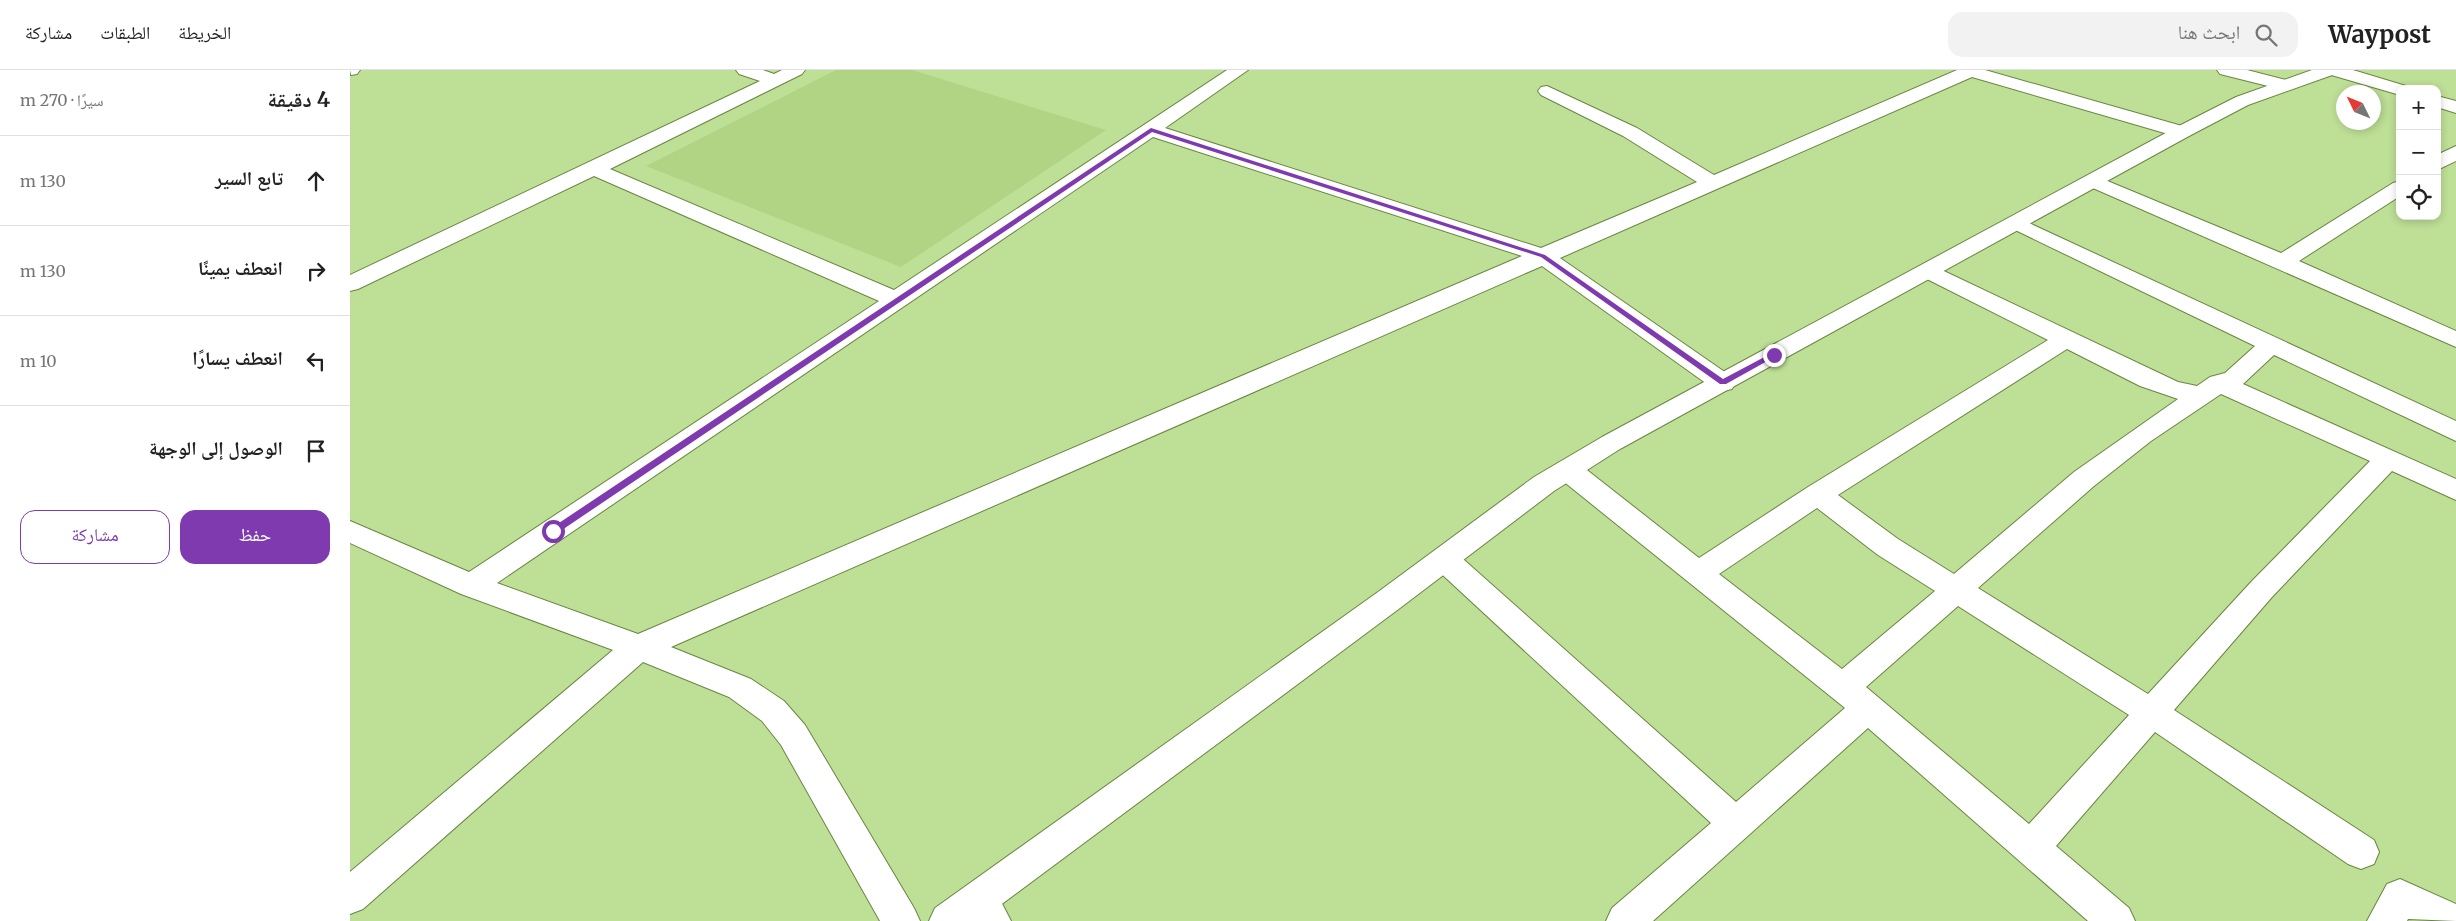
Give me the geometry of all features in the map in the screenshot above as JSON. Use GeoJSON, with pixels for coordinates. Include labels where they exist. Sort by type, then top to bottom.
{"type":"FeatureCollection","features":[{"type":"Feature","properties":{"kind":"street"},"geometry":{"type":"LineString","coordinates":[[745,70],[776,80]]}},
{"type":"Feature","properties":{"kind":"street"},"geometry":{"type":"LineString","coordinates":[[350,284],[594,169],[796,70]]}},
{"type":"Feature","properties":{"kind":"street"},"geometry":{"type":"LineString","coordinates":[[471,586],[1239,70]]}},
{"type":"Feature","properties":{"kind":"street"},"geometry":{"type":"LineString","coordinates":[[2226,70],[2284,85]]}},
{"type":"Feature","properties":{"kind":"street"},"geometry":{"type":"LineString","coordinates":[[948,921],[986,910],[1444,558],[1544,484],[1611,443],[2242,100],[2329,70]]}},
{"type":"Feature","properties":{"kind":"street"},"geometry":{"type":"LineString","coordinates":[[2334,70],[2396,89]]}},
{"type":"Feature","properties":{"kind":"street"},"geometry":{"type":"LineString","coordinates":[[350,896],[639,647],[1971,71],[2182,132]]}},
{"type":"Feature","properties":{"kind":"street"},"geometry":{"type":"LineString","coordinates":[[1547,91],[1630,132],[1713,183]]}},
{"type":"Feature","properties":{"kind":"street"},"geometry":{"type":"LineString","coordinates":[[2441,102],[2456,107]]}},
{"type":"Feature","properties":{"kind":"street"},"geometry":{"type":"LineString","coordinates":[[1151,130],[1543,256],[1723,382]]}},
{"type":"Feature","properties":{"kind":"street"},"geometry":{"type":"LineString","coordinates":[[2441,161],[2456,152]]}},
{"type":"Feature","properties":{"kind":"street"},"geometry":{"type":"LineString","coordinates":[[594,169],[897,300]]}},
{"type":"Feature","properties":{"kind":"street"},"geometry":{"type":"LineString","coordinates":[[2093,180],[2283,262],[2456,340]]}},
{"type":"Feature","properties":{"kind":"street"},"geometry":{"type":"LineString","coordinates":[[2283,262],[2396,190]]}},
{"type":"Feature","properties":{"kind":"street"},"geometry":{"type":"LineString","coordinates":[[2016,222],[2270,345],[2456,432]]}},
{"type":"Feature","properties":{"kind":"street"},"geometry":{"type":"LineString","coordinates":[[1929,271],[2172,390],[2210,389],[2388,458],[2456,490]]}},
{"type":"Feature","properties":{"kind":"street"},"geometry":{"type":"LineString","coordinates":[[1698,573],[1818,494],[2066,339]]}},
{"type":"Feature","properties":{"kind":"street"},"geometry":{"type":"LineString","coordinates":[[1625,921],[1736,824],[1955,590],[2084,479],[2210,389],[2234,379],[2270,345]]}},
{"type":"Feature","properties":{"kind":"street"},"geometry":{"type":"LineString","coordinates":[[2031,848],[2262,589],[2388,458]]}},
{"type":"Feature","properties":{"kind":"street"},"geometry":{"type":"LineString","coordinates":[[1568,470],[1855,698],[2116,921]]}},
{"type":"Feature","properties":{"kind":"street"},"geometry":{"type":"LineString","coordinates":[[1818,494],[1888,547],[2152,713],[2361,852]]}},
{"type":"Feature","properties":{"kind":"street"},"geometry":{"type":"LineString","coordinates":[[350,531],[471,586],[639,647],[740,688],[773,711],[793,735],[901,921]]}},
{"type":"Feature","properties":{"kind":"street"},"geometry":{"type":"LineString","coordinates":[[1444,558],[1736,824]]}},
{"type":"Feature","properties":{"kind":"street"},"geometry":{"type":"LineString","coordinates":[[2386,921],[2400,897],[2452,921]]}},
{"type":"Feature","properties":{"kind":"shaded area"},"geometry":{"type":"Polygon","coordinates":[[[836,70],[912,70],[1106,130],[901,267],[646,166],[836,70]]]}},
{"type":"Feature","properties":{"kind":"route"},"geometry":{"type":"LineString","coordinates":[[553,531],[1151,130],[1543,256],[1723,382],[1774,355]]}}]}
